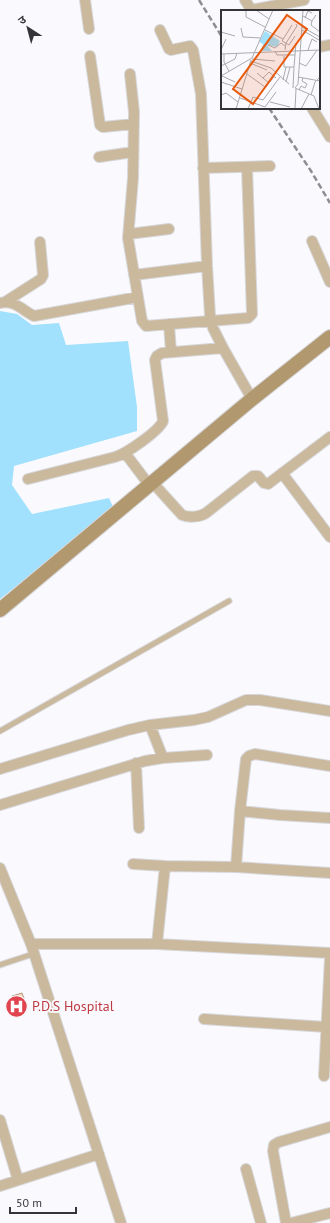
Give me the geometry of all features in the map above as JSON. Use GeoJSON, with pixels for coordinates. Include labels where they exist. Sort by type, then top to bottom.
{"type":"FeatureCollection","features":[{"type":"Feature","properties":{"kind":"street"},"geometry":{"type":"LineString","coordinates":[[85,0],[89,29]]}},
{"type":"Feature","properties":{"kind":"street"},"geometry":{"type":"LineString","coordinates":[[245,0],[252,10],[304,0]]}},
{"type":"Feature","properties":{"kind":"street"},"geometry":{"type":"LineString","coordinates":[[160,30],[169,49],[171,50],[190,46],[193,50],[202,94],[203,168],[211,321],[223,348],[252,399]]}},
{"type":"Feature","properties":{"kind":"street"},"geometry":{"type":"LineString","coordinates":[[320,47],[330,45]]}},
{"type":"Feature","properties":{"kind":"street"},"geometry":{"type":"LineString","coordinates":[[90,56],[100,125],[103,127],[134,124]]}},
{"type":"Feature","properties":{"kind":"street"},"geometry":{"type":"LineString","coordinates":[[130,74],[134,124],[129,234],[134,276],[143,324],[146,326],[248,318],[252,314],[247,168]]}},
{"type":"Feature","properties":{"kind":"street"},"geometry":{"type":"LineString","coordinates":[[313,109],[330,137]]}},
{"type":"Feature","properties":{"kind":"street"},"geometry":{"type":"LineString","coordinates":[[99,157],[133,152]]}},
{"type":"Feature","properties":{"kind":"street"},"geometry":{"type":"LineString","coordinates":[[203,168],[247,168],[270,166]]}},
{"type":"Feature","properties":{"kind":"street"},"geometry":{"type":"LineString","coordinates":[[129,234],[169,229]]}},
{"type":"Feature","properties":{"kind":"street"},"geometry":{"type":"LineString","coordinates":[[312,241],[330,282]]}},
{"type":"Feature","properties":{"kind":"street"},"geometry":{"type":"LineString","coordinates":[[2,302],[41,279],[43,275],[40,242]]}},
{"type":"Feature","properties":{"kind":"street"},"geometry":{"type":"LineString","coordinates":[[134,276],[207,266]]}},
{"type":"Feature","properties":{"kind":"street"},"geometry":{"type":"LineString","coordinates":[[2,302],[19,306],[34,316],[138,297]]}},
{"type":"Feature","properties":{"kind":"street"},"geometry":{"type":"LineString","coordinates":[[169,324],[171,352]]}},
{"type":"Feature","properties":{"kind":"street"},"geometry":{"type":"LineString","coordinates":[[0,610],[252,399],[330,337]]}},
{"type":"Feature","properties":{"kind":"street"},"geometry":{"type":"LineString","coordinates":[[28,479],[115,457],[125,453],[161,424],[162,421],[155,360],[157,356],[162,353],[223,348]]}},
{"type":"Feature","properties":{"kind":"street"},"geometry":{"type":"LineString","coordinates":[[125,453],[182,515],[193,516],[203,515],[253,476],[258,476],[266,484],[330,437]]}},
{"type":"Feature","properties":{"kind":"street"},"geometry":{"type":"LineString","coordinates":[[282,473],[330,537]]}},
{"type":"Feature","properties":{"kind":"street"},"geometry":{"type":"LineString","coordinates":[[0,769],[128,730],[150,725],[208,717],[246,700],[260,700],[330,711]]}},
{"type":"Feature","properties":{"kind":"street"},"geometry":{"type":"LineString","coordinates":[[150,725],[163,758]]}},
{"type":"Feature","properties":{"kind":"street"},"geometry":{"type":"LineString","coordinates":[[236,868],[240,811],[246,759],[255,754],[330,766]]}},
{"type":"Feature","properties":{"kind":"street"},"geometry":{"type":"LineString","coordinates":[[0,804],[136,763],[163,758],[207,755]]}},
{"type":"Feature","properties":{"kind":"street"},"geometry":{"type":"LineString","coordinates":[[136,763],[139,828]]}},
{"type":"Feature","properties":{"kind":"street"},"geometry":{"type":"LineString","coordinates":[[240,811],[280,816],[330,818]]}},
{"type":"Feature","properties":{"kind":"street"},"geometry":{"type":"LineString","coordinates":[[133,864],[330,873]]}},
{"type":"Feature","properties":{"kind":"street"},"geometry":{"type":"LineString","coordinates":[[157,944],[165,866]]}},
{"type":"Feature","properties":{"kind":"street"},"geometry":{"type":"LineString","coordinates":[[0,868],[32,949],[121,1223]]}},
{"type":"Feature","properties":{"kind":"street"},"geometry":{"type":"LineString","coordinates":[[32,949],[157,944],[330,953]]}},
{"type":"Feature","properties":{"kind":"street"},"geometry":{"type":"LineString","coordinates":[[324,1076],[330,958]]}},
{"type":"Feature","properties":{"kind":"street"},"geometry":{"type":"LineString","coordinates":[[204,1020],[326,1027]]}},
{"type":"Feature","properties":{"kind":"street"},"geometry":{"type":"LineString","coordinates":[[0,1120],[18,1180]]}},
{"type":"Feature","properties":{"kind":"street"},"geometry":{"type":"LineString","coordinates":[[286,1223],[273,1151],[274,1145],[279,1142],[330,1127]]}},
{"type":"Feature","properties":{"kind":"street"},"geometry":{"type":"LineString","coordinates":[[0,1186],[99,1154]]}},
{"type":"Feature","properties":{"kind":"street"},"geometry":{"type":"LineString","coordinates":[[246,1169],[261,1223]]}},
{"type":"Feature","properties":{"kind":"street"},"geometry":{"type":"LineString","coordinates":[[291,1223],[330,1213]]}},
{"type":"Feature","properties":{"kind":"lane"},"geometry":{"type":"LineString","coordinates":[[0,731],[229,601]]}},
{"type":"Feature","properties":{"kind":"lane"},"geometry":{"type":"LineString","coordinates":[[0,965],[32,949]]}},
{"type":"Feature","properties":{"kind":"water"},"geometry":{"type":"Polygon","coordinates":[[[0,311],[17,314],[32,325],[59,323],[66,345],[128,341],[137,407],[137,431],[14,466],[12,485],[32,514],[109,498],[114,509],[0,599],[0,311]]]}},
{"type":"Feature","properties":{"kind":"building"},"geometry":{"type":"Polygon","coordinates":[[[22,993],[26,1004],[16,1008],[12,996],[22,993]]]}},
{"type":"Feature","properties":{"kind":"railway"},"geometry":{"type":"LineString","coordinates":[[199,0],[221,35]]}},
{"type":"Feature","properties":{"kind":"railway"},"geometry":{"type":"LineString","coordinates":[[270,109],[311,171],[330,203]]}},
{"type":"Feature","properties":{"kind":"place","name":"P.D.S Hospital"},"geometry":{"type":"Point","coordinates":[17,1006]}}]}
